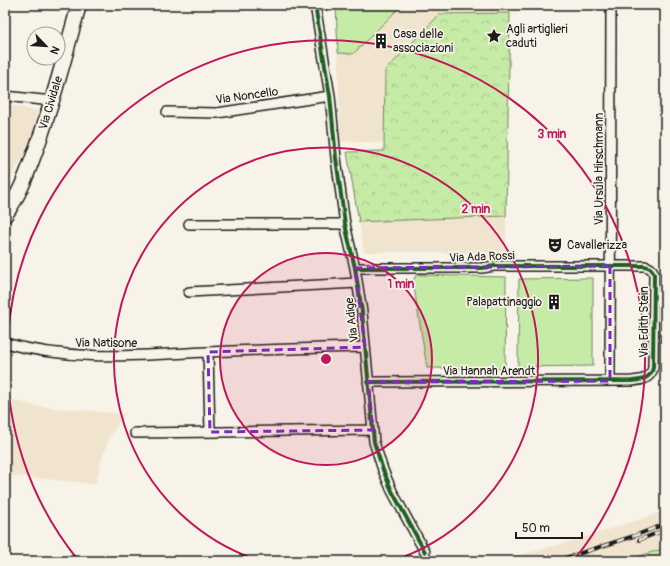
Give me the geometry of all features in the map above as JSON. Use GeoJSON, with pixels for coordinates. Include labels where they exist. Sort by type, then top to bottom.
{"type":"FeatureCollection","features":[{"type":"Feature","properties":{"kind":"main road","name":"Via Cividale"},"geometry":{"type":"LineString","coordinates":[[5,215],[10,203],[20,190],[41,138],[79,5]]}},
{"type":"Feature","properties":{"kind":"street","name":"Via Adige"},"geometry":{"type":"LineString","coordinates":[[316,5],[330,96],[336,158],[345,224],[355,268],[362,312],[374,442],[383,470],[392,491],[425,552]]}},
{"type":"Feature","properties":{"kind":"street","name":"Via Ursula Hirschmann"},"geometry":{"type":"LineString","coordinates":[[610,381],[611,5]]}},
{"type":"Feature","properties":{"kind":"street"},"geometry":{"type":"LineString","coordinates":[[5,96],[52,101]]}},
{"type":"Feature","properties":{"kind":"street","name":"Via Noncello"},"geometry":{"type":"LineString","coordinates":[[167,112],[217,113],[330,96]]}},
{"type":"Feature","properties":{"kind":"street"},"geometry":{"type":"LineString","coordinates":[[189,224],[345,224]]}},
{"type":"Feature","properties":{"kind":"street","name":"Via Ada Rossi"},"geometry":{"type":"LineString","coordinates":[[355,268],[610,266]]}},
{"type":"Feature","properties":{"kind":"street","name":"Via Edith Stein"},"geometry":{"type":"LineString","coordinates":[[610,266],[647,266],[653,270],[654,277],[653,371],[648,377],[640,380],[610,381]]}},
{"type":"Feature","properties":{"kind":"street","name":"Via Adige"},"geometry":{"type":"LineString","coordinates":[[189,292],[357,283]]}},
{"type":"Feature","properties":{"kind":"street","name":"Via Natisone"},"geometry":{"type":"LineString","coordinates":[[5,343],[69,355],[117,356],[365,347]]}},
{"type":"Feature","properties":{"kind":"street"},"geometry":{"type":"LineString","coordinates":[[208,352],[210,432]]}},
{"type":"Feature","properties":{"kind":"street","name":"Via Hannah Arendt"},"geometry":{"type":"LineString","coordinates":[[368,382],[610,381]]}},
{"type":"Feature","properties":{"kind":"street"},"geometry":{"type":"LineString","coordinates":[[135,433],[373,430]]}},
{"type":"Feature","properties":{"kind":"highlighted area"},"geometry":{"type":"Polygon","coordinates":[[[610,266],[610,381],[368,382],[373,430],[210,432],[208,352],[365,347],[355,268],[610,266]]]}},
{"type":"Feature","properties":{"kind":"shaded area"},"geometry":{"type":"Polygon","coordinates":[[[402,5],[510,5],[510,13],[440,14],[386,71],[384,143],[340,141],[338,53],[353,54],[402,5]]]}},
{"type":"Feature","properties":{"kind":"shaded area"},"geometry":{"type":"Polygon","coordinates":[[[5,104],[41,112],[26,152],[5,187],[5,104]]]}},
{"type":"Feature","properties":{"kind":"shaded area"},"geometry":{"type":"Polygon","coordinates":[[[506,216],[506,253],[364,252],[359,222],[380,221],[506,216]]]}},
{"type":"Feature","properties":{"kind":"shaded area"},"geometry":{"type":"Polygon","coordinates":[[[5,397],[34,406],[125,414],[110,436],[95,484],[5,475],[5,397]]]}},
{"type":"Feature","properties":{"kind":"shaded area"},"geometry":{"type":"Polygon","coordinates":[[[665,511],[665,548],[624,561],[499,561],[576,540],[665,511]]]}},
{"type":"Feature","properties":{"kind":"green space"},"geometry":{"type":"Polygon","coordinates":[[[336,5],[402,5],[353,54],[338,53],[336,5]]]}},
{"type":"Feature","properties":{"kind":"green space"},"geometry":{"type":"Polygon","coordinates":[[[510,13],[506,216],[359,222],[347,152],[384,151],[385,71],[440,14],[510,13]]]}},
{"type":"Feature","properties":{"kind":"green space"},"geometry":{"type":"Polygon","coordinates":[[[416,275],[506,277],[505,369],[427,368],[413,281],[416,275]]]}},
{"type":"Feature","properties":{"kind":"green space","name":"Palapattinaggio"},"geometry":{"type":"Polygon","coordinates":[[[593,278],[593,366],[518,367],[519,279],[593,278]]]}},
{"type":"Feature","properties":{"kind":"green space"},"geometry":{"type":"Polygon","coordinates":[[[665,548],[665,561],[624,561],[665,548]]]}},
{"type":"Feature","properties":{"kind":"railway"},"geometry":{"type":"LineString","coordinates":[[556,561],[634,536],[665,524]]}},
{"type":"Feature","properties":{"kind":"railway"},"geometry":{"type":"LineString","coordinates":[[639,540],[665,530]]}},
{"type":"Feature","properties":{"kind":"cycle path"},"geometry":{"type":"LineString","coordinates":[[315,5],[330,96],[336,158],[345,224],[355,268],[362,312],[374,442],[383,470],[392,491],[425,552]]}},
{"type":"Feature","properties":{"kind":"cycle path"},"geometry":{"type":"LineString","coordinates":[[355,268],[644,266],[650,268],[654,274],[653,368],[648,377],[632,381],[368,382]]}},
{"type":"Feature","properties":{"kind":"place","name":"Agli artiglieri caduti"},"geometry":{"type":"Point","coordinates":[494,36]}},
{"type":"Feature","properties":{"kind":"place","name":"Casa delle associazioni"},"geometry":{"type":"Point","coordinates":[381,41]}},
{"type":"Feature","properties":{"kind":"place","name":"Cavallerizza"},"geometry":{"type":"Point","coordinates":[555,245]}},
{"type":"Feature","properties":{"kind":"place","name":"Palapattinaggio"},"geometry":{"type":"Point","coordinates":[554,302]}}]}
